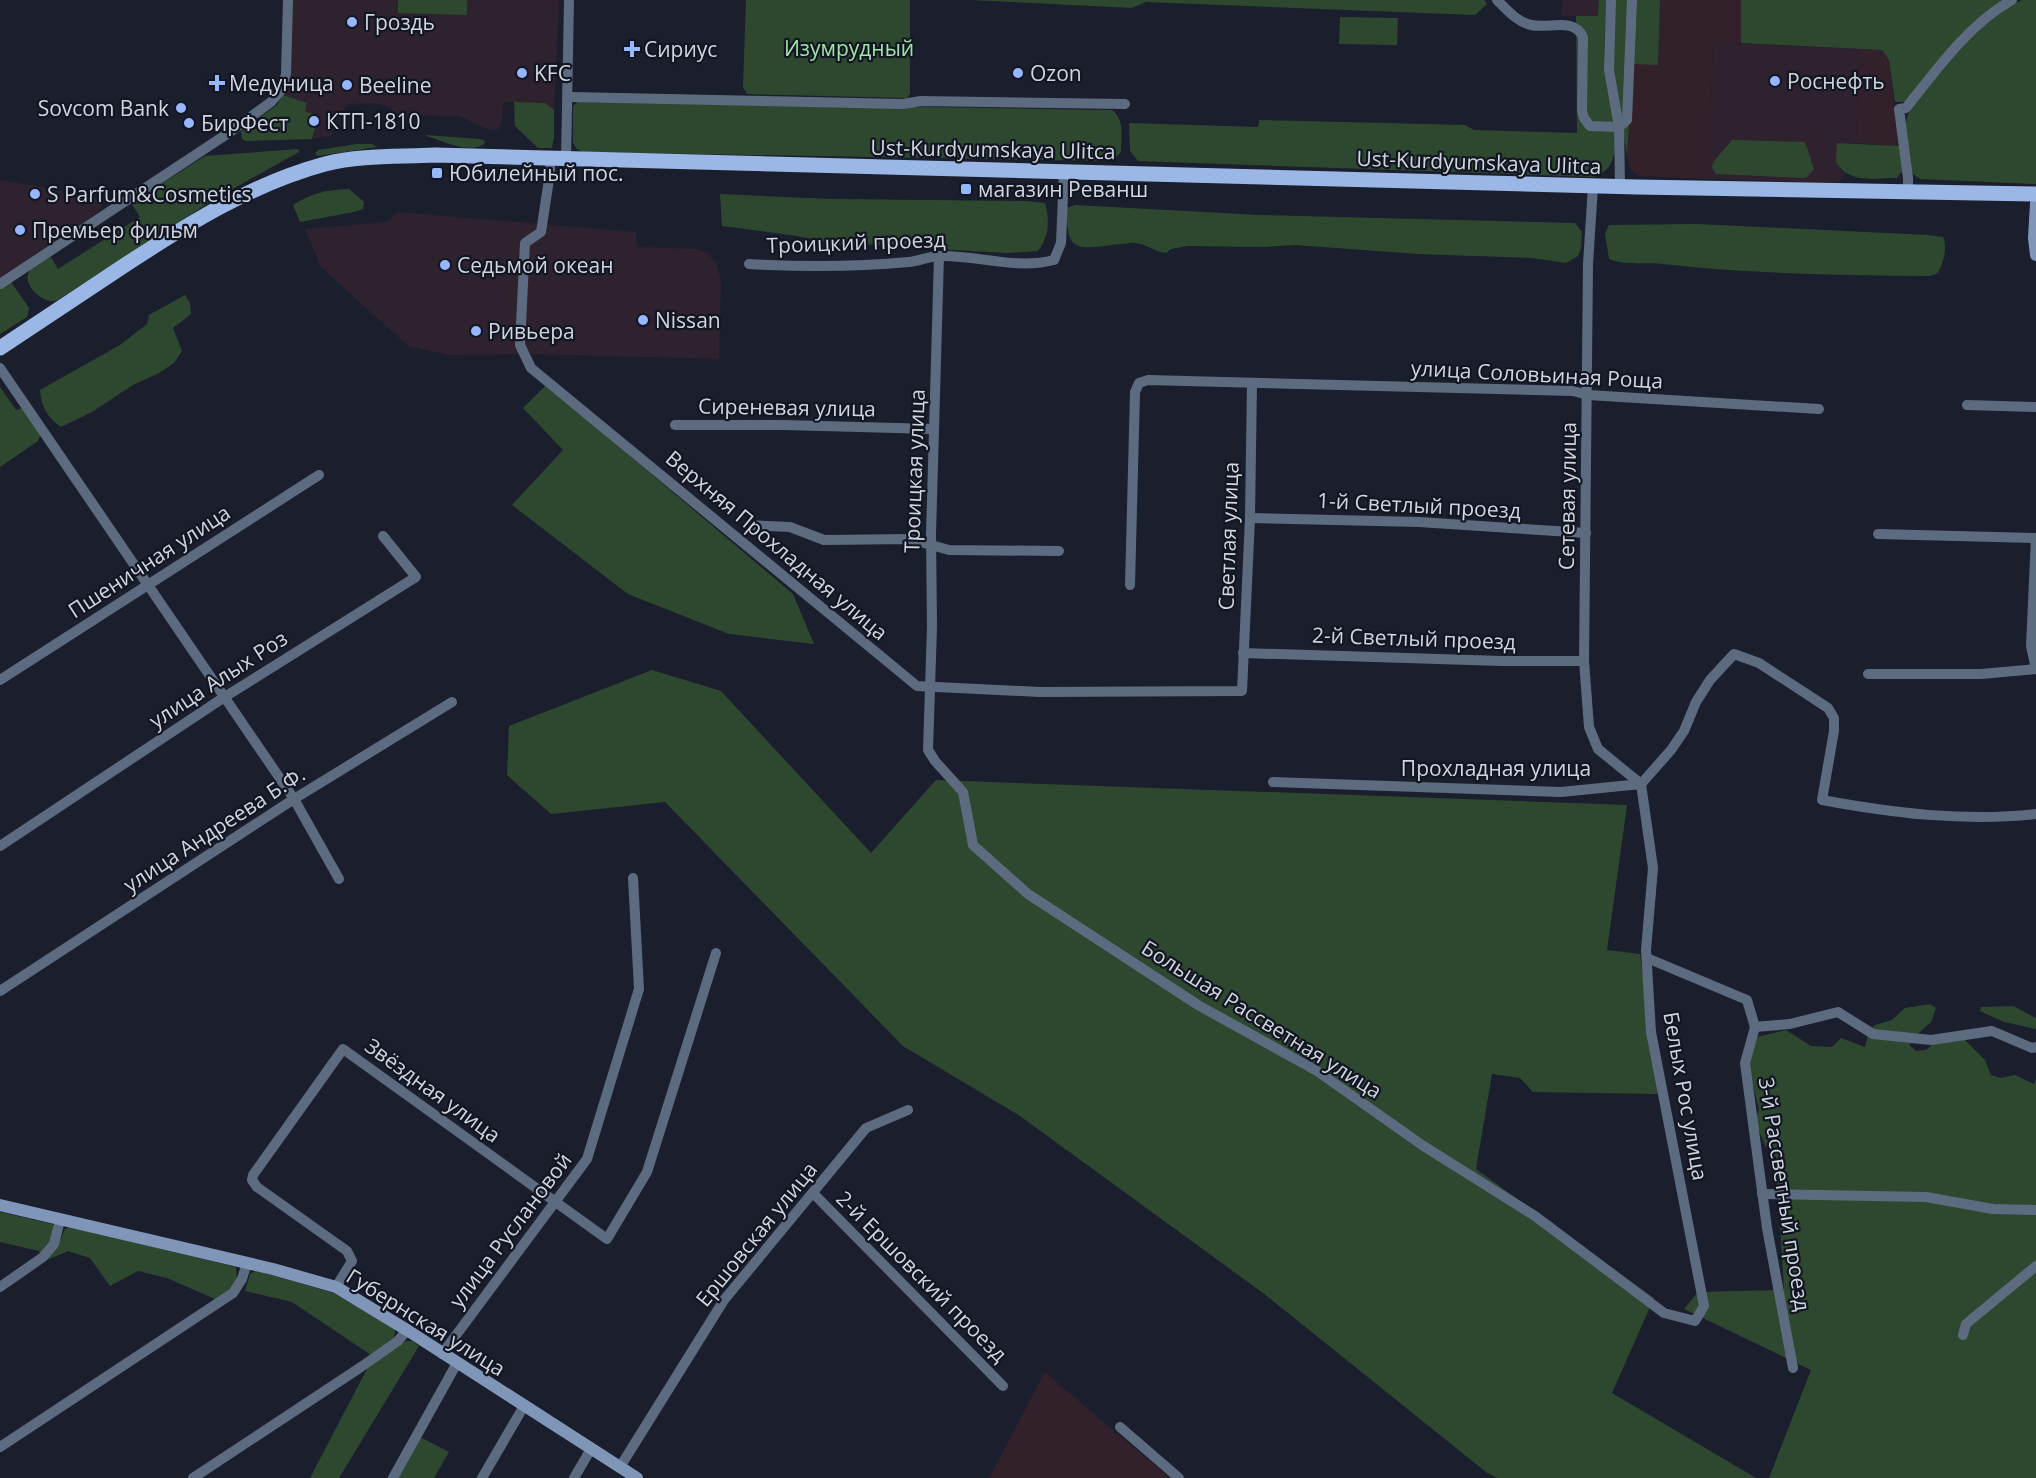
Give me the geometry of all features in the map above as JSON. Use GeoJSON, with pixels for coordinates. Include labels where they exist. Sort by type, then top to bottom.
{"type":"FeatureCollection","features":[{"type":"Feature","properties":{"kind":"main road","name":"Ust-Kurdyumskaya Ulitca"},"geometry":{"type":"LineString","coordinates":[[0,348],[167,238],[222,205],[262,186],[307,170],[349,160],[397,156],[435,155],[1593,186],[2036,194]]}},
{"type":"Feature","properties":{"kind":"street"},"geometry":{"type":"LineString","coordinates":[[0,284],[230,132],[271,102],[282,89],[286,74],[288,0]]}},
{"type":"Feature","properties":{"kind":"street"},"geometry":{"type":"LineString","coordinates":[[566,160],[569,97],[569,0]]}},
{"type":"Feature","properties":{"kind":"street"},"geometry":{"type":"LineString","coordinates":[[1497,0],[1524,23],[1533,26],[1572,26],[1580,30],[1583,38],[1582,111],[1584,118],[1590,126],[1619,127],[1627,120],[1632,0]]}},
{"type":"Feature","properties":{"kind":"street"},"geometry":{"type":"LineString","coordinates":[[1611,0],[1609,70],[1619,127],[1620,186]]}},
{"type":"Feature","properties":{"kind":"street"},"geometry":{"type":"LineString","coordinates":[[1908,193],[1899,109],[1906,108],[1938,68],[1985,19],[2012,0]]}},
{"type":"Feature","properties":{"kind":"street"},"geometry":{"type":"LineString","coordinates":[[569,97],[903,104],[921,101],[1125,104]]}},
{"type":"Feature","properties":{"kind":"street","name":"Верхняя Прохладная улица"},"geometry":{"type":"LineString","coordinates":[[550,159],[541,232],[525,243],[520,345],[531,368],[916,686],[1040,692],[1242,691]]}},
{"type":"Feature","properties":{"kind":"street","name":"Троицкий проезд"},"geometry":{"type":"LineString","coordinates":[[749,264],[818,267],[911,262],[939,256],[1035,263],[1054,260],[1061,243],[1064,172]]}},
{"type":"Feature","properties":{"kind":"street","name":"Сетевая улица"},"geometry":{"type":"LineString","coordinates":[[1593,186],[1588,264],[1584,661],[1589,727],[1598,749],[1641,784]]}},
{"type":"Feature","properties":{"kind":"street"},"geometry":{"type":"LineString","coordinates":[[2036,203],[2034,238],[2036,255]]}},
{"type":"Feature","properties":{"kind":"street","name":"Троицкая улица"},"geometry":{"type":"LineString","coordinates":[[931,686],[931,545],[939,256]]}},
{"type":"Feature","properties":{"kind":"street"},"geometry":{"type":"LineString","coordinates":[[0,368],[294,799],[339,879]]}},
{"type":"Feature","properties":{"kind":"street","name":"улица Соловьиная Роща"},"geometry":{"type":"LineString","coordinates":[[1130,585],[1135,392],[1139,383],[1148,380],[1572,391],[1588,395],[1819,410]]}},
{"type":"Feature","properties":{"kind":"street","name":"Светлая улица"},"geometry":{"type":"LineString","coordinates":[[1242,691],[1250,518],[1252,383]]}},
{"type":"Feature","properties":{"kind":"street"},"geometry":{"type":"LineString","coordinates":[[1967,405],[2036,407]]}},
{"type":"Feature","properties":{"kind":"street","name":"Сиреневая улица"},"geometry":{"type":"LineString","coordinates":[[675,425],[934,429]]}},
{"type":"Feature","properties":{"kind":"street","name":"Пшеничная улица"},"geometry":{"type":"LineString","coordinates":[[0,680],[319,475]]}},
{"type":"Feature","properties":{"kind":"street","name":"1-й Светлый проезд"},"geometry":{"type":"LineString","coordinates":[[1250,518],[1419,522],[1586,533]]}},
{"type":"Feature","properties":{"kind":"street"},"geometry":{"type":"LineString","coordinates":[[748,525],[790,527],[824,540],[910,539],[949,550],[1059,551]]}},
{"type":"Feature","properties":{"kind":"street"},"geometry":{"type":"LineString","coordinates":[[1868,674],[1981,674],[2036,669],[2031,646],[2036,538],[1878,534]]}},
{"type":"Feature","properties":{"kind":"street","name":"улица Алых Роз"},"geometry":{"type":"LineString","coordinates":[[0,846],[223,698],[416,577],[383,536]]}},
{"type":"Feature","properties":{"kind":"street","name":"2-й Светлый проезд"},"geometry":{"type":"LineString","coordinates":[[1243,653],[1502,661],[1584,661]]}},
{"type":"Feature","properties":{"kind":"street"},"geometry":{"type":"LineString","coordinates":[[1641,784],[1671,750],[1710,680],[1734,654],[1759,663],[1828,708],[1834,718],[1834,731],[1822,800],[1872,809],[1948,816],[2036,814]]}},
{"type":"Feature","properties":{"kind":"street","name":"Большая Рассветная улица"},"geometry":{"type":"LineString","coordinates":[[931,686],[928,750],[963,792],[973,845],[1028,894],[1198,1005],[1317,1071],[1422,1145],[1535,1216],[1664,1313],[1695,1321],[1704,1306]]}},
{"type":"Feature","properties":{"kind":"street","name":"улица Андреева Б.Ф."},"geometry":{"type":"LineString","coordinates":[[0,991],[294,799],[452,702]]}},
{"type":"Feature","properties":{"kind":"street","name":"Прохладная улица"},"geometry":{"type":"LineString","coordinates":[[1273,782],[1561,792],[1641,784]]}},
{"type":"Feature","properties":{"kind":"street","name":"Белых Рос улица"},"geometry":{"type":"LineString","coordinates":[[1641,784],[1653,868],[1647,958],[1651,1032],[1704,1306]]}},
{"type":"Feature","properties":{"kind":"street","name":"улица Руслановой"},"geometry":{"type":"LineString","coordinates":[[442,1354],[587,1159],[639,988],[633,878]]}},
{"type":"Feature","properties":{"kind":"street"},"geometry":{"type":"LineString","coordinates":[[555,1201],[607,1239],[647,1172],[716,953]]}},
{"type":"Feature","properties":{"kind":"street"},"geometry":{"type":"LineString","coordinates":[[1647,958],[1747,1000],[1755,1027],[1790,1024],[1838,1012],[1874,1034],[1930,1041],[1992,1031],[2032,1048],[2036,1047]]}},
{"type":"Feature","properties":{"kind":"street","name":"3-й Рассветный проезд"},"geometry":{"type":"LineString","coordinates":[[1755,1027],[1745,1063],[1767,1228],[1793,1368]]}},
{"type":"Feature","properties":{"kind":"street","name":"Звёздная улица"},"geometry":{"type":"LineString","coordinates":[[336,1287],[352,1261],[347,1251],[257,1186],[252,1180],[253,1175],[343,1049],[555,1201]]}},
{"type":"Feature","properties":{"kind":"street","name":"Ершовская улица"},"geometry":{"type":"LineString","coordinates":[[620,1467],[724,1300],[866,1128],[908,1110]]}},
{"type":"Feature","properties":{"kind":"street","name":"2-й Ершовский проезд"},"geometry":{"type":"LineString","coordinates":[[813,1193],[1003,1386]]}},
{"type":"Feature","properties":{"kind":"street"},"geometry":{"type":"LineString","coordinates":[[1762,1194],[1926,1197],[1994,1209],[2036,1210]]}},
{"type":"Feature","properties":{"kind":"street","name":"Губернская улица"},"geometry":{"type":"LineString","coordinates":[[0,1205],[247,1263],[336,1287],[637,1478]]}},
{"type":"Feature","properties":{"kind":"street"},"geometry":{"type":"LineString","coordinates":[[0,1287],[44,1257],[54,1244],[60,1220]]}},
{"type":"Feature","properties":{"kind":"street"},"geometry":{"type":"LineString","coordinates":[[0,1447],[233,1293],[242,1279],[247,1263]]}},
{"type":"Feature","properties":{"kind":"street"},"geometry":{"type":"LineString","coordinates":[[1963,1335],[1966,1324],[2036,1266]]}},
{"type":"Feature","properties":{"kind":"street"},"geometry":{"type":"LineString","coordinates":[[193,1478],[361,1367],[398,1341],[407,1330]]}},
{"type":"Feature","properties":{"kind":"street"},"geometry":{"type":"LineString","coordinates":[[393,1478],[457,1363]]}},
{"type":"Feature","properties":{"kind":"street"},"geometry":{"type":"LineString","coordinates":[[482,1478],[524,1406]]}},
{"type":"Feature","properties":{"kind":"street"},"geometry":{"type":"LineString","coordinates":[[1120,1427],[1179,1478]]}},
{"type":"Feature","properties":{"kind":"street"},"geometry":{"type":"LineString","coordinates":[[574,1478],[591,1449]]}},
{"type":"Feature","properties":{"kind":"shaded area"},"geometry":{"type":"Polygon","coordinates":[[[292,0],[559,0],[554,110],[545,103],[503,102],[502,124],[497,130],[488,129],[459,116],[400,115],[385,105],[349,104],[340,112],[331,136],[312,139],[317,116],[305,111],[307,103],[283,95],[292,0]]]}},
{"type":"Feature","properties":{"kind":"shaded area"},"geometry":{"type":"Polygon","coordinates":[[[1563,0],[1599,0],[1598,16],[1561,16],[1563,0]]]}},
{"type":"Feature","properties":{"kind":"shaded area"},"geometry":{"type":"Polygon","coordinates":[[[1660,0],[1741,0],[1741,43],[1713,43],[1709,179],[1638,176],[1631,170],[1627,156],[1633,64],[1658,64],[1660,0]]]}},
{"type":"Feature","properties":{"kind":"shaded area"},"geometry":{"type":"Polygon","coordinates":[[[1713,42],[1859,49],[1856,143],[1837,143],[1840,169],[1846,174],[1838,183],[1709,179],[1713,42]]]}},
{"type":"Feature","properties":{"kind":"shaded area"},"geometry":{"type":"Polygon","coordinates":[[[1859,49],[1882,50],[1889,60],[1899,146],[1856,143],[1859,49]]]}},
{"type":"Feature","properties":{"kind":"shaded area"},"geometry":{"type":"Polygon","coordinates":[[[0,180],[87,195],[98,199],[102,206],[97,213],[0,279],[0,180]]]}},
{"type":"Feature","properties":{"kind":"shaded area"},"geometry":{"type":"Polygon","coordinates":[[[398,212],[636,232],[637,247],[696,249],[706,252],[716,263],[721,280],[719,359],[533,354],[450,355],[408,346],[321,267],[305,229],[387,222],[398,212]]]}},
{"type":"Feature","properties":{"kind":"shaded area"},"geometry":{"type":"Polygon","coordinates":[[[1045,1372],[1109,1427],[1170,1478],[989,1478],[1045,1372]]]}},
{"type":"Feature","properties":{"kind":"green space"},"geometry":{"type":"Polygon","coordinates":[[[398,0],[467,0],[467,15],[398,13],[398,0]]]}},
{"type":"Feature","properties":{"kind":"green space","name":"Изумрудный"},"geometry":{"type":"Polygon","coordinates":[[[746,0],[910,0],[910,94],[907,98],[747,94],[743,87],[746,0]]]}},
{"type":"Feature","properties":{"kind":"green space"},"geometry":{"type":"Polygon","coordinates":[[[971,0],[1484,0],[1487,4],[1475,15],[1146,2],[1132,8],[971,0]]]}},
{"type":"Feature","properties":{"kind":"green space"},"geometry":{"type":"Polygon","coordinates":[[[1599,0],[1606,0],[1604,61],[1615,148],[1608,168],[1594,177],[1138,161],[1130,151],[1129,123],[1258,127],[1259,120],[1465,125],[1474,130],[1577,133],[1576,16],[1598,16],[1599,0]]]}},
{"type":"Feature","properties":{"kind":"green space"},"geometry":{"type":"Polygon","coordinates":[[[1615,0],[1660,0],[1658,65],[1633,64],[1627,156],[1613,68],[1615,0]]]}},
{"type":"Feature","properties":{"kind":"green space"},"geometry":{"type":"Polygon","coordinates":[[[1741,0],[2006,0],[1907,102],[1895,102],[1889,60],[1882,50],[1741,43],[1741,0]]]}},
{"type":"Feature","properties":{"kind":"green space"},"geometry":{"type":"Polygon","coordinates":[[[2022,0],[2036,0],[2036,184],[1920,179],[1912,173],[1907,145],[1906,123],[1910,110],[1970,38],[1995,17],[2022,0]]]}},
{"type":"Feature","properties":{"kind":"green space"},"geometry":{"type":"Polygon","coordinates":[[[1340,17],[1398,18],[1397,45],[1339,44],[1340,17]]]}},
{"type":"Feature","properties":{"kind":"green space"},"geometry":{"type":"Polygon","coordinates":[[[283,95],[307,103],[305,111],[318,116],[312,139],[246,141],[242,139],[241,131],[277,105],[283,95]]]}},
{"type":"Feature","properties":{"kind":"green space"},"geometry":{"type":"Polygon","coordinates":[[[579,101],[1112,110],[1121,124],[1121,152],[1114,159],[1106,161],[582,152],[573,143],[573,106],[579,101]]]}},
{"type":"Feature","properties":{"kind":"green space"},"geometry":{"type":"Polygon","coordinates":[[[514,102],[545,103],[554,110],[552,148],[538,148],[515,126],[514,102]]]}},
{"type":"Feature","properties":{"kind":"green space"},"geometry":{"type":"Polygon","coordinates":[[[426,135],[479,139],[484,140],[485,143],[472,148],[464,147],[448,144],[426,135]]]}},
{"type":"Feature","properties":{"kind":"green space"},"geometry":{"type":"Polygon","coordinates":[[[1732,140],[1805,142],[1814,169],[1803,178],[1716,174],[1712,167],[1714,161],[1732,140]]]}},
{"type":"Feature","properties":{"kind":"green space"},"geometry":{"type":"Polygon","coordinates":[[[1837,143],[1899,146],[1903,170],[1897,178],[1855,177],[1841,169],[1836,162],[1837,143]]]}},
{"type":"Feature","properties":{"kind":"green space"},"geometry":{"type":"Polygon","coordinates":[[[372,144],[377,147],[318,156],[315,154],[318,150],[372,144]]]}},
{"type":"Feature","properties":{"kind":"green space"},"geometry":{"type":"Polygon","coordinates":[[[298,149],[299,152],[218,197],[56,301],[39,296],[30,287],[28,275],[35,266],[51,257],[58,269],[140,217],[131,203],[205,156],[298,149]]]}},
{"type":"Feature","properties":{"kind":"green space"},"geometry":{"type":"Polygon","coordinates":[[[349,189],[364,202],[363,209],[300,222],[293,205],[320,193],[349,189]]]}},
{"type":"Feature","properties":{"kind":"green space"},"geometry":{"type":"Polygon","coordinates":[[[720,194],[832,199],[1045,203],[1048,228],[1038,251],[1007,253],[936,249],[909,244],[843,245],[722,226],[720,194]]]}},
{"type":"Feature","properties":{"kind":"green space"},"geometry":{"type":"Polygon","coordinates":[[[1075,205],[1259,215],[1575,223],[1582,232],[1581,248],[1578,256],[1566,263],[1532,258],[1418,254],[1295,245],[1188,246],[1171,249],[1166,253],[1133,243],[1086,247],[1078,246],[1069,235],[1067,208],[1075,205]]]}},
{"type":"Feature","properties":{"kind":"green space"},"geometry":{"type":"Polygon","coordinates":[[[1697,224],[1928,235],[1943,237],[1945,251],[1938,273],[1930,276],[1763,272],[1656,263],[1629,263],[1609,259],[1605,234],[1609,225],[1697,224]]]}},
{"type":"Feature","properties":{"kind":"green space"},"geometry":{"type":"Polygon","coordinates":[[[11,282],[29,308],[27,317],[0,334],[0,286],[11,282]]]}},
{"type":"Feature","properties":{"kind":"green space"},"geometry":{"type":"Polygon","coordinates":[[[185,295],[190,303],[191,314],[173,328],[182,351],[174,363],[133,385],[92,412],[61,427],[48,415],[40,390],[120,345],[147,324],[149,315],[185,295]]]}},
{"type":"Feature","properties":{"kind":"green space"},"geometry":{"type":"Polygon","coordinates":[[[546,385],[793,594],[814,644],[729,634],[628,594],[512,505],[563,450],[523,408],[546,385]]]}},
{"type":"Feature","properties":{"kind":"green space"},"geometry":{"type":"Polygon","coordinates":[[[0,387],[16,410],[22,408],[41,433],[38,441],[0,467],[0,387]]]}},
{"type":"Feature","properties":{"kind":"green space"},"geometry":{"type":"Polygon","coordinates":[[[652,670],[721,691],[871,853],[936,780],[1627,805],[1607,950],[1640,954],[1658,1094],[1533,1092],[1520,1078],[1492,1074],[1476,1169],[1654,1298],[1612,1393],[1756,1478],[1497,1478],[1486,1472],[1263,1293],[1020,1116],[903,1046],[665,802],[551,814],[507,775],[509,726],[652,670]]]}},
{"type":"Feature","properties":{"kind":"green space"},"geometry":{"type":"Polygon","coordinates":[[[1930,1004],[1936,1008],[1931,1022],[1911,1040],[1910,1046],[1916,1051],[1926,1050],[1933,1044],[1964,1039],[1985,1060],[1991,1075],[2000,1078],[2015,1075],[2034,1084],[2036,1079],[2036,1478],[1769,1478],[1811,1370],[1684,1309],[1698,1292],[1784,1290],[1776,1157],[1765,1145],[1755,1121],[1759,1109],[1748,1066],[1757,1037],[1786,1030],[1811,1046],[1832,1047],[1841,1038],[1865,1047],[1869,1031],[1875,1025],[1892,1020],[1905,1008],[1930,1004]]]}},
{"type":"Feature","properties":{"kind":"green space"},"geometry":{"type":"Polygon","coordinates":[[[2013,1006],[2036,1018],[2036,1029],[2004,1022],[1980,1011],[1981,1007],[2013,1006]]]}},
{"type":"Feature","properties":{"kind":"green space"},"geometry":{"type":"Polygon","coordinates":[[[0,1212],[52,1224],[54,1226],[50,1243],[40,1255],[39,1251],[0,1242],[0,1212]]]}},
{"type":"Feature","properties":{"kind":"green space"},"geometry":{"type":"Polygon","coordinates":[[[70,1227],[236,1267],[237,1279],[229,1290],[215,1299],[167,1278],[138,1271],[110,1286],[90,1258],[68,1251],[47,1260],[58,1245],[65,1229],[70,1227]]]}},
{"type":"Feature","properties":{"kind":"green space"},"geometry":{"type":"Polygon","coordinates":[[[257,1270],[333,1293],[395,1329],[394,1340],[371,1355],[292,1302],[245,1291],[250,1274],[257,1270]]]}},
{"type":"Feature","properties":{"kind":"green space"},"geometry":{"type":"Polygon","coordinates":[[[406,1341],[412,1341],[419,1346],[339,1478],[310,1478],[368,1367],[406,1341]]]}},
{"type":"Feature","properties":{"kind":"green space"},"geometry":{"type":"Polygon","coordinates":[[[420,1437],[449,1452],[434,1478],[397,1478],[420,1437]]]}},
{"type":"Feature","properties":{"kind":"place","name":"Гроздь"},"geometry":{"type":"Point","coordinates":[352,22]}},
{"type":"Feature","properties":{"kind":"place","name":"Сириус"},"geometry":{"type":"Point","coordinates":[632,49]}},
{"type":"Feature","properties":{"kind":"place","name":"KFC"},"geometry":{"type":"Point","coordinates":[522,73]}},
{"type":"Feature","properties":{"kind":"place","name":"Ozon"},"geometry":{"type":"Point","coordinates":[1018,73]}},
{"type":"Feature","properties":{"kind":"place","name":"Роснефть"},"geometry":{"type":"Point","coordinates":[1775,81]}},
{"type":"Feature","properties":{"kind":"place","name":"Медуница"},"geometry":{"type":"Point","coordinates":[217,83]}},
{"type":"Feature","properties":{"kind":"place","name":"Beeline"},"geometry":{"type":"Point","coordinates":[347,85]}},
{"type":"Feature","properties":{"kind":"place","name":"Sovcom Bank"},"geometry":{"type":"Point","coordinates":[181,108]}},
{"type":"Feature","properties":{"kind":"place","name":"КТП-1810"},"geometry":{"type":"Point","coordinates":[314,121]}},
{"type":"Feature","properties":{"kind":"place","name":"БирФест"},"geometry":{"type":"Point","coordinates":[189,123]}},
{"type":"Feature","properties":{"kind":"place","name":"Юбилейный пос."},"geometry":{"type":"Point","coordinates":[437,173]}},
{"type":"Feature","properties":{"kind":"place","name":"магазин Реванш"},"geometry":{"type":"Point","coordinates":[966,189]}},
{"type":"Feature","properties":{"kind":"place","name":"S Parfum&Cosmetics"},"geometry":{"type":"Point","coordinates":[35,194]}},
{"type":"Feature","properties":{"kind":"place","name":"Премьер фильм"},"geometry":{"type":"Point","coordinates":[20,230]}},
{"type":"Feature","properties":{"kind":"place","name":"Седьмой океан"},"geometry":{"type":"Point","coordinates":[445,265]}},
{"type":"Feature","properties":{"kind":"place","name":"Nissan"},"geometry":{"type":"Point","coordinates":[643,320]}},
{"type":"Feature","properties":{"kind":"place","name":"Ривьера"},"geometry":{"type":"Point","coordinates":[476,331]}}]}
